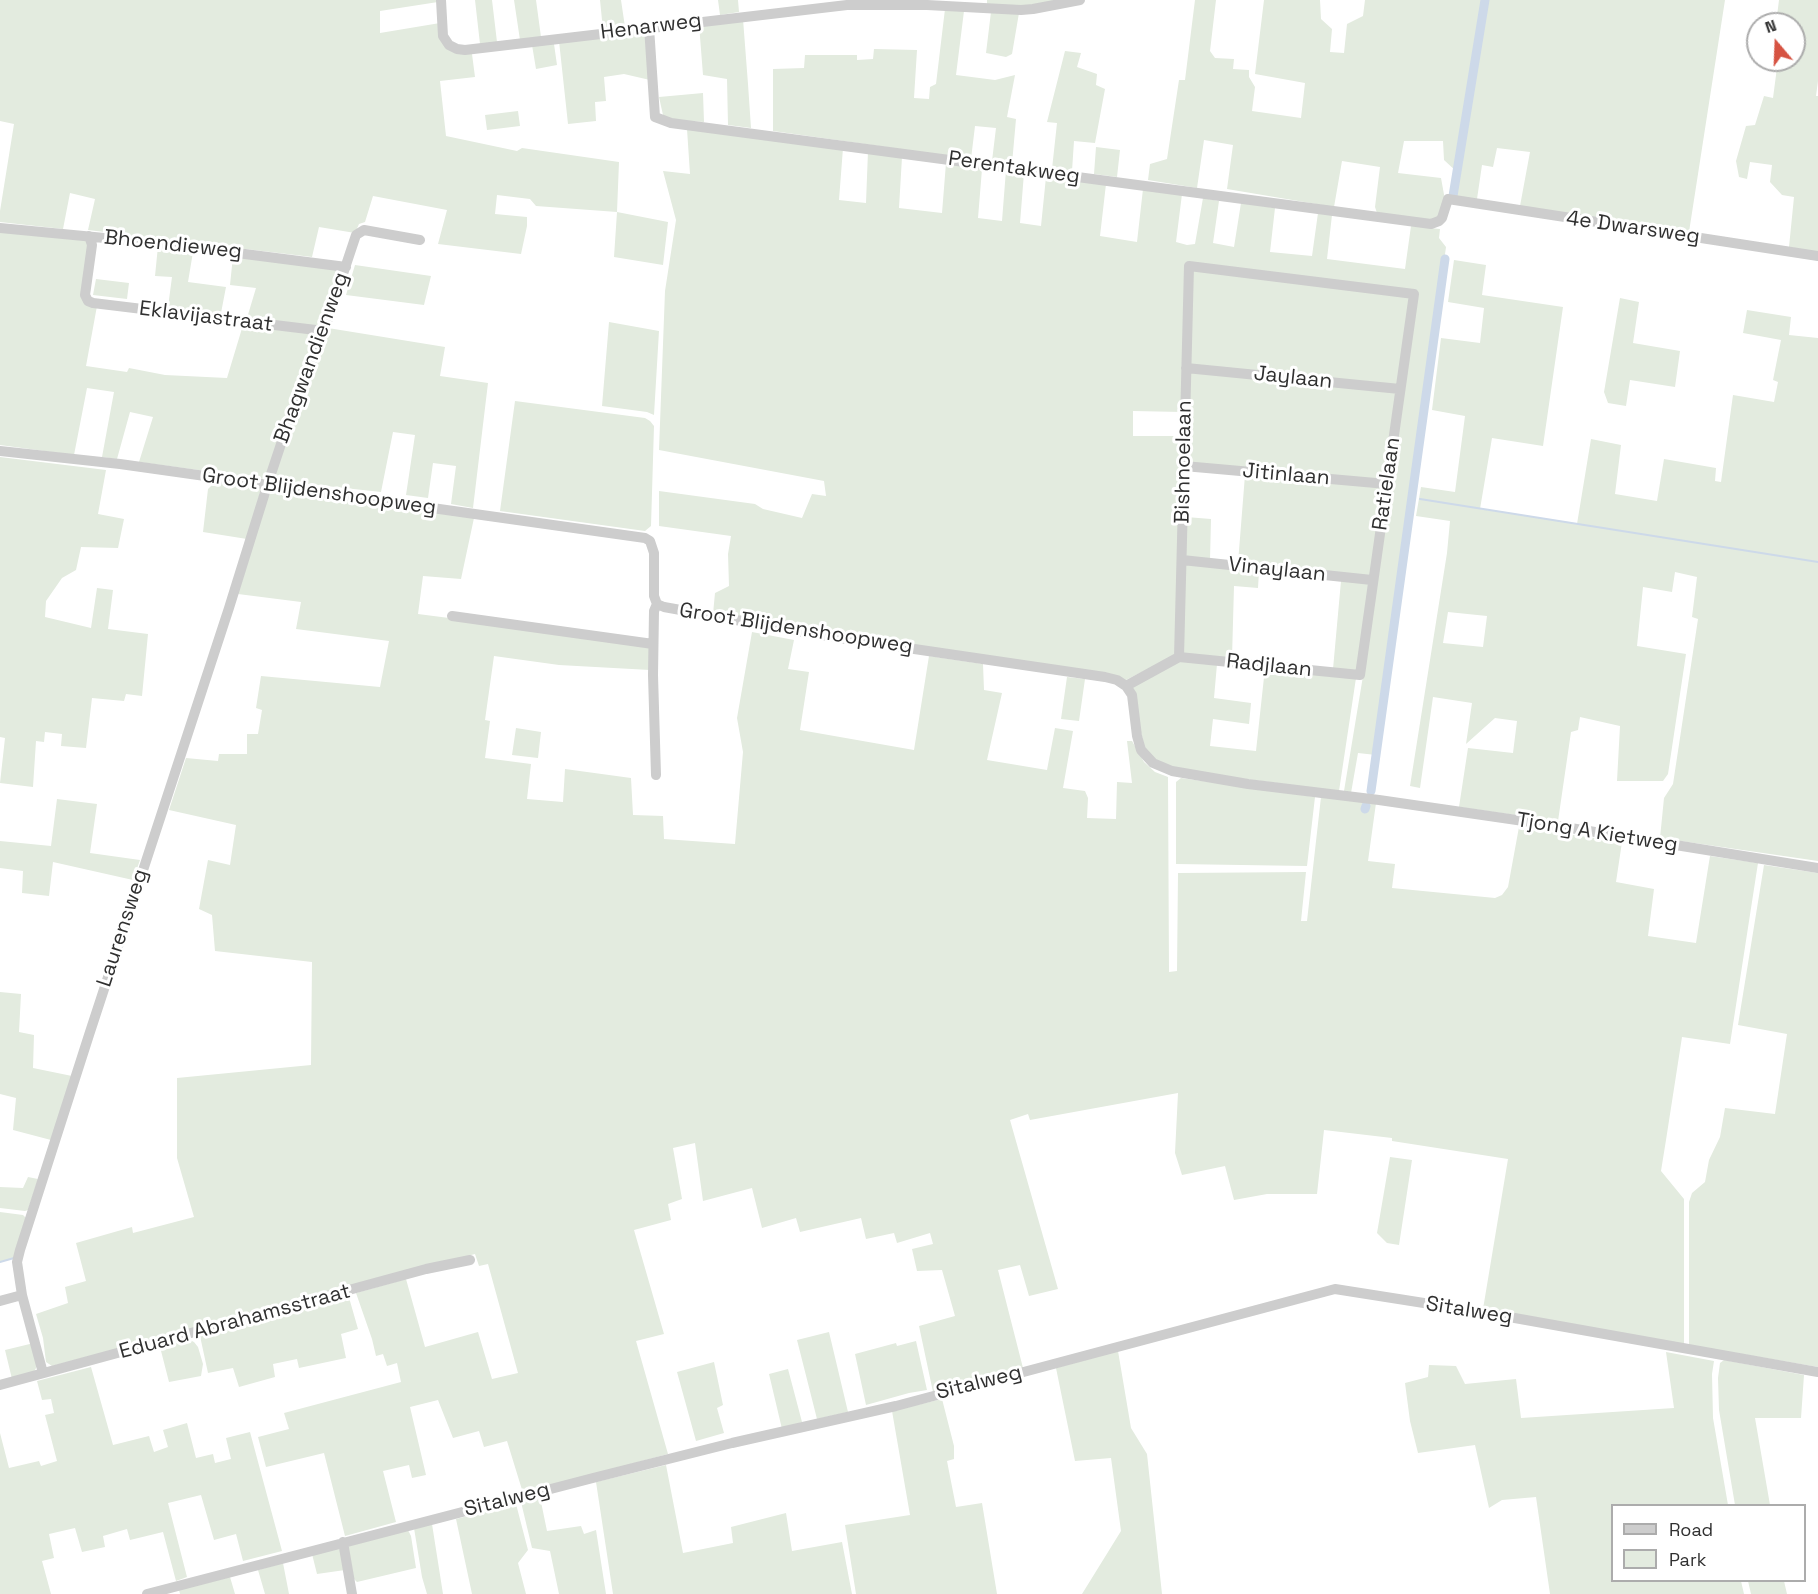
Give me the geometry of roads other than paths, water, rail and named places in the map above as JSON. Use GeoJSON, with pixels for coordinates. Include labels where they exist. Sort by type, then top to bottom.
{"type":"FeatureCollection","features":[{"type":"Feature","properties":{"kind":"street","name":"Henarweg"},"geometry":{"type":"LineString","coordinates":[[441,0],[443,36],[449,45],[465,50],[847,5],[927,5],[1021,10],[1080,0]]}},
{"type":"Feature","properties":{"kind":"street","name":"Perentakweg"},"geometry":{"type":"LineString","coordinates":[[649,27],[655,117],[662,121],[1431,224],[1442,218],[1448,199]]}},
{"type":"Feature","properties":{"kind":"street","name":"4e Dwarsweg"},"geometry":{"type":"LineString","coordinates":[[1448,199],[1818,256]]}},
{"type":"Feature","properties":{"kind":"street","name":"Bhoendieweg"},"geometry":{"type":"LineString","coordinates":[[0,228],[267,255],[346,267]]}},
{"type":"Feature","properties":{"kind":"street","name":"Bhagwandienweg"},"geometry":{"type":"LineString","coordinates":[[267,486],[289,420],[324,331],[356,235],[359,231],[364,230],[420,240]]}},
{"type":"Feature","properties":{"kind":"street","name":"Eklavijastraat"},"geometry":{"type":"LineString","coordinates":[[89,236],[92,245],[85,295],[93,303],[324,331]]}},
{"type":"Feature","properties":{"kind":"street","name":"Ratielaan"},"geometry":{"type":"LineString","coordinates":[[1189,266],[1414,294],[1360,675]]}},
{"type":"Feature","properties":{"kind":"street","name":"Bishnoelaan"},"geometry":{"type":"LineString","coordinates":[[1179,657],[1189,266]]}},
{"type":"Feature","properties":{"kind":"street","name":"Jaylaan"},"geometry":{"type":"LineString","coordinates":[[1186,368],[1400,388]]}},
{"type":"Feature","properties":{"kind":"street","name":"Groot Blijdenshoopweg"},"geometry":{"type":"LineString","coordinates":[[0,451],[120,464],[645,538],[650,541],[654,553],[654,596],[657,604],[664,607],[819,635],[1106,677],[1126,686]]}},
{"type":"Feature","properties":{"kind":"street","name":"Jitinlaan"},"geometry":{"type":"LineString","coordinates":[[1184,466],[1387,484]]}},
{"type":"Feature","properties":{"kind":"street","name":"Laurensweg"},"geometry":{"type":"LineString","coordinates":[[44,1373],[22,1295],[17,1262],[20,1250],[267,486]]}},
{"type":"Feature","properties":{"kind":"street","name":"Vinaylaan"},"geometry":{"type":"LineString","coordinates":[[1182,561],[1372,580]]}},
{"type":"Feature","properties":{"kind":"street"},"geometry":{"type":"LineString","coordinates":[[656,775],[653,644],[654,611],[657,604]]}},
{"type":"Feature","properties":{"kind":"street"},"geometry":{"type":"LineString","coordinates":[[452,616],[653,644]]}},
{"type":"Feature","properties":{"kind":"street"},"geometry":{"type":"LineString","coordinates":[[1126,686],[1179,657]]}},
{"type":"Feature","properties":{"kind":"street","name":"Radjlaan"},"geometry":{"type":"LineString","coordinates":[[1179,657],[1360,675]]}},
{"type":"Feature","properties":{"kind":"street","name":"Tjong A Kietweg"},"geometry":{"type":"LineString","coordinates":[[1126,686],[1132,695],[1141,750],[1153,763],[1162,768],[1203,778],[1375,800],[1818,868]]}},
{"type":"Feature","properties":{"kind":"street","name":"Eduard Abrahamsstraat"},"geometry":{"type":"LineString","coordinates":[[0,1385],[426,1269],[470,1260]]}},
{"type":"Feature","properties":{"kind":"street","name":"Sitalweg"},"geometry":{"type":"LineString","coordinates":[[147,1594],[722,1446],[896,1406],[1335,1289],[1481,1312],[1818,1372]]}},
{"type":"Feature","properties":{"kind":"street"},"geometry":{"type":"LineString","coordinates":[[0,1301],[22,1295]]}},
{"type":"Feature","properties":{"kind":"street"},"geometry":{"type":"LineString","coordinates":[[343,1542],[352,1594]]}},
{"type":"Feature","properties":{"kind":"waterway"},"geometry":{"type":"LineString","coordinates":[[1453,196],[1485,0]]}},
{"type":"Feature","properties":{"kind":"waterway"},"geometry":{"type":"LineString","coordinates":[[1371,791],[1445,259]]}},
{"type":"Feature","properties":{"kind":"waterway"},"geometry":{"type":"LineString","coordinates":[[1420,499],[1818,562]]}},
{"type":"Feature","properties":{"kind":"waterway"},"geometry":{"type":"LineString","coordinates":[[0,1262],[14,1258]]}}]}
